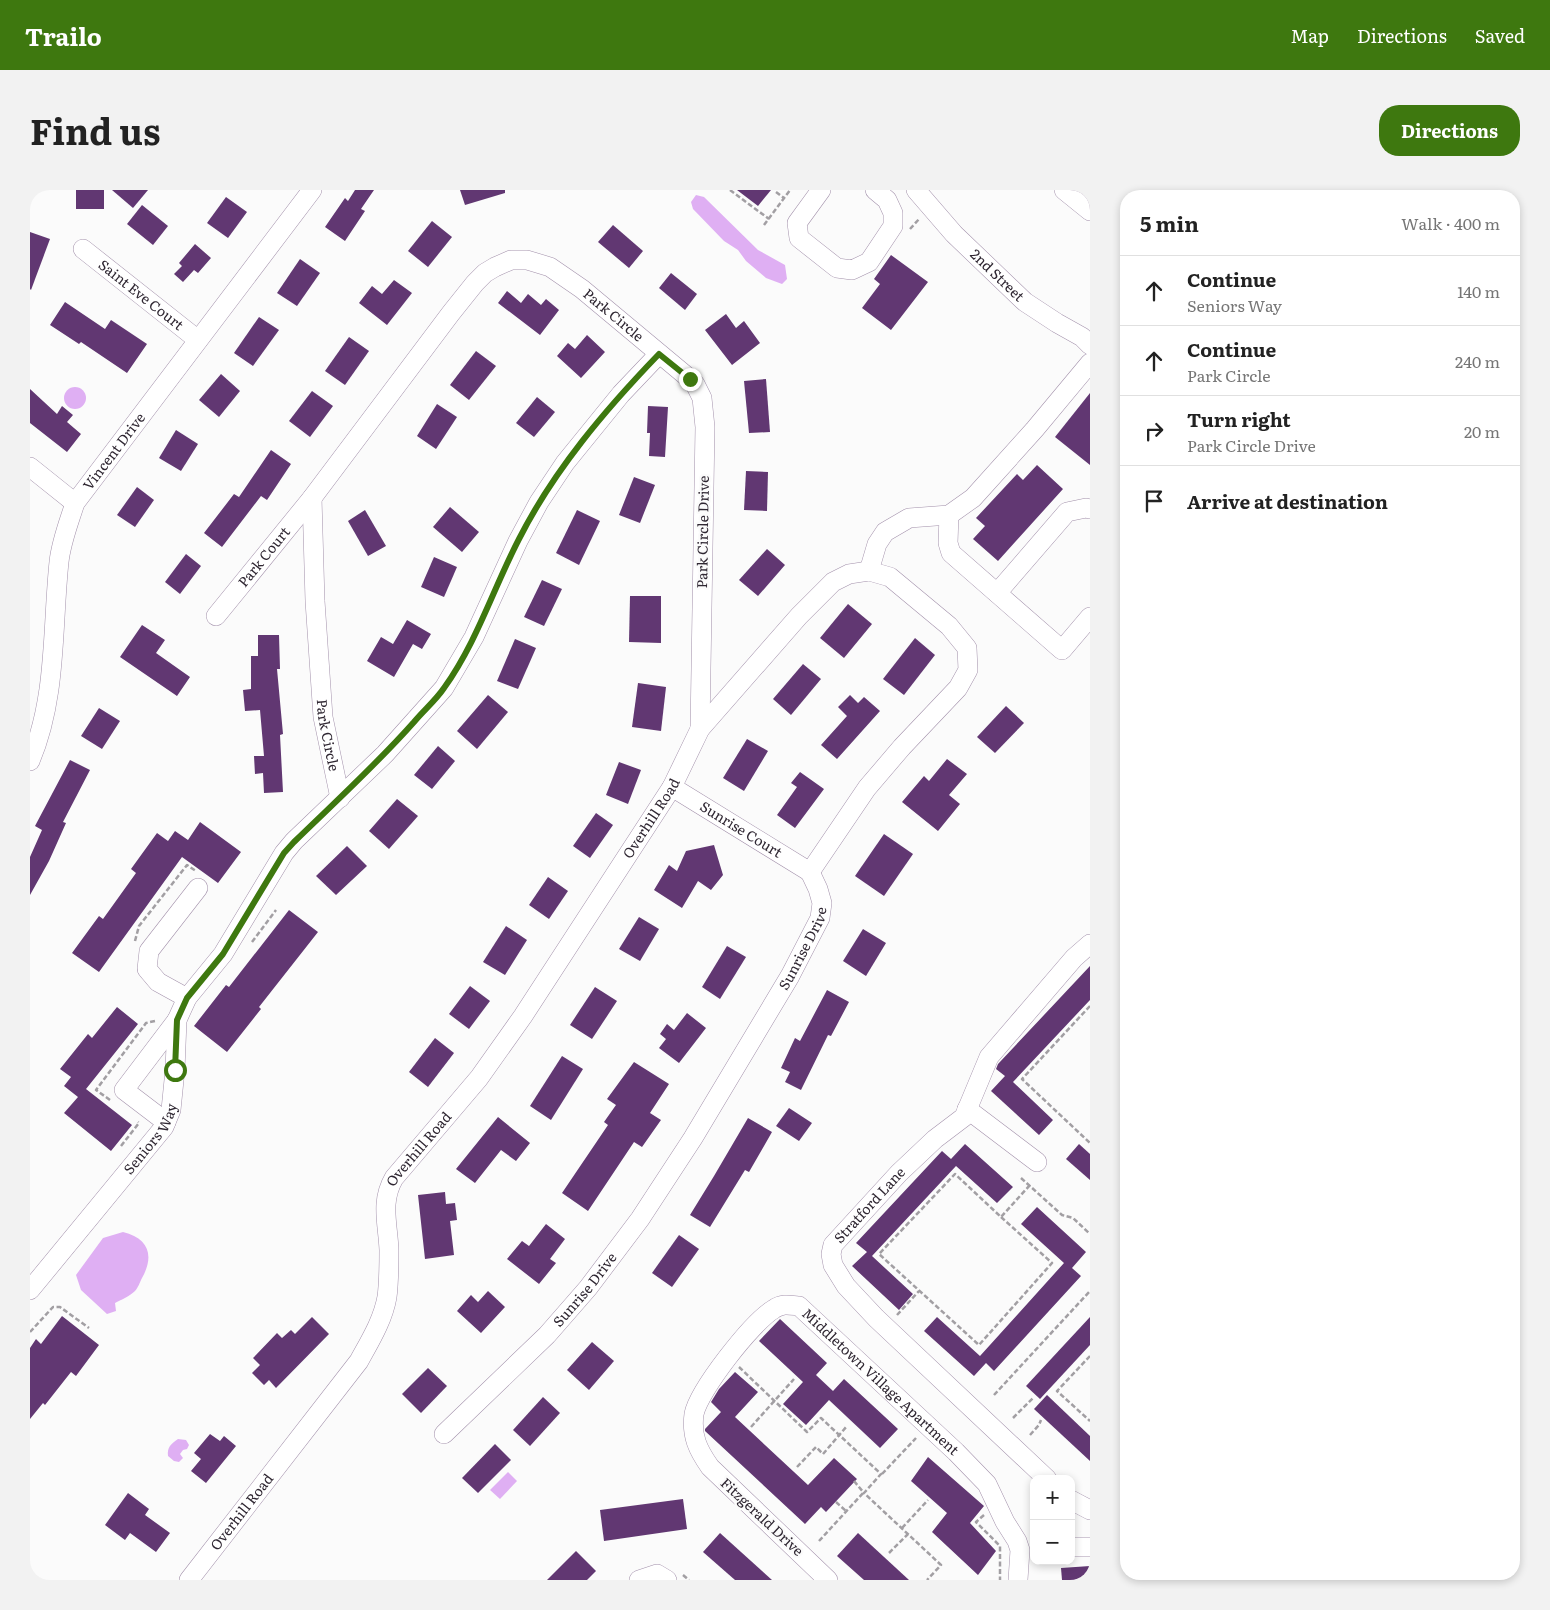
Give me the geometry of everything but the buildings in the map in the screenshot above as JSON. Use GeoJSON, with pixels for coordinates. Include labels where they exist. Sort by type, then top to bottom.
{"type":"FeatureCollection","features":[{"type":"Feature","properties":{"kind":"street","name":"Vincent Drive"},"geometry":{"type":"LineString","coordinates":[[30,761],[36,746],[50,691],[59,560],[75,503],[312,190]]}},
{"type":"Feature","properties":{"kind":"street"},"geometry":{"type":"LineString","coordinates":[[821,190],[797,223],[799,238],[837,268],[852,270],[869,262],[893,226],[893,213],[887,200],[875,190]]}},
{"type":"Feature","properties":{"kind":"street","name":"2nd Street"},"geometry":{"type":"LineString","coordinates":[[916,190],[954,234],[1025,302],[1082,337],[1090,345]]}},
{"type":"Feature","properties":{"kind":"street"},"geometry":{"type":"LineString","coordinates":[[1064,190],[1090,211]]}},
{"type":"Feature","properties":{"kind":"street","name":"Saint Eve Court"},"geometry":{"type":"LineString","coordinates":[[83,249],[198,340]]}},
{"type":"Feature","properties":{"kind":"street","name":"Park Circle"},"geometry":{"type":"LineString","coordinates":[[511,260],[527,260],[550,267],[582,289],[659,354],[615,401],[565,463],[539,502],[518,540],[474,637],[444,688],[386,754],[340,798],[323,717],[315,601],[312,498],[451,313],[485,273],[511,260]]}},
{"type":"Feature","properties":{"kind":"street","name":"Park Circle Drive"},"geometry":{"type":"LineString","coordinates":[[659,354],[695,384],[704,404],[700,729]]}},
{"type":"Feature","properties":{"kind":"street"},"geometry":{"type":"LineString","coordinates":[[868,571],[878,544],[886,532],[909,518],[949,516],[973,498],[1035,430],[1090,363]]}},
{"type":"Feature","properties":{"kind":"street"},"geometry":{"type":"LineString","coordinates":[[30,467],[75,503]]}},
{"type":"Feature","properties":{"kind":"street","name":"Park Court"},"geometry":{"type":"LineString","coordinates":[[216,616],[312,498]]}},
{"type":"Feature","properties":{"kind":"street"},"geometry":{"type":"LineString","coordinates":[[997,593],[1067,512],[1086,508],[1090,510]]}},
{"type":"Feature","properties":{"kind":"street"},"geometry":{"type":"LineString","coordinates":[[949,516],[948,543],[951,553],[1062,650],[1090,617]]}},
{"type":"Feature","properties":{"kind":"street"},"geometry":{"type":"LineString","coordinates":[[700,729],[800,616],[833,582],[849,574],[868,571],[890,577],[949,626],[966,648],[968,670],[958,688],[902,747],[867,788],[810,872]]}},
{"type":"Feature","properties":{"kind":"street","name":"Overhill Road"},"geometry":{"type":"LineString","coordinates":[[189,1580],[359,1361],[378,1327],[387,1297],[389,1251],[385,1209],[388,1188],[394,1178],[479,1078],[512,1032],[672,787],[700,729]]}},
{"type":"Feature","properties":{"kind":"street","name":"Sunrise Court"},"geometry":{"type":"LineString","coordinates":[[672,787],[810,872]]}},
{"type":"Feature","properties":{"kind":"street","name":"Seniors Way"},"geometry":{"type":"LineString","coordinates":[[30,1290],[164,1127],[171,1110],[175,1070],[170,1019],[223,954],[284,853],[340,798]]}},
{"type":"Feature","properties":{"kind":"street","name":"Sunrise Drive"},"geometry":{"type":"LineString","coordinates":[[444,1434],[547,1335],[588,1288],[640,1219],[688,1146],[790,976],[820,918],[822,904],[818,889],[810,872]]}},
{"type":"Feature","properties":{"kind":"street"},"geometry":{"type":"LineString","coordinates":[[187,998],[158,982],[147,969],[149,952],[200,882]]}},
{"type":"Feature","properties":{"kind":"street","name":"Stratford Lane"},"geometry":{"type":"LineString","coordinates":[[1043,1475],[876,1318],[846,1286],[833,1265],[831,1254],[833,1245],[899,1173],[935,1139],[964,1117],[989,1057],[1074,958],[1090,944]]}},
{"type":"Feature","properties":{"kind":"street"},"geometry":{"type":"LineString","coordinates":[[166,1122],[124,1090],[170,1019]]}},
{"type":"Feature","properties":{"kind":"street"},"geometry":{"type":"LineString","coordinates":[[968,1109],[1037,1162]]}},
{"type":"Feature","properties":{"kind":"street","name":"Middletown Village Apartment"},"geometry":{"type":"LineString","coordinates":[[699,1452],[695,1442],[693,1424],[695,1413],[699,1400],[724,1362],[740,1340],[773,1309],[784,1304],[799,1306],[956,1452],[987,1484],[1005,1522],[1017,1541],[1027,1549],[1018,1580]]}},
{"type":"Feature","properties":{"kind":"street","name":"Fitzgerald Drive"},"geometry":{"type":"LineString","coordinates":[[699,1452],[710,1467],[828,1580]]}},
{"type":"Feature","properties":{"kind":"street"},"geometry":{"type":"LineString","coordinates":[[1075,1502],[1090,1510]]}},
{"type":"Feature","properties":{"kind":"street"},"geometry":{"type":"LineString","coordinates":[[1075,1547],[1090,1547]]}},
{"type":"Feature","properties":{"kind":"street"},"geometry":{"type":"LineString","coordinates":[[639,1580],[657,1574],[667,1580]]}},
{"type":"Feature","properties":{"kind":"path"},"geometry":{"type":"LineString","coordinates":[[730,190],[769,219]]}},
{"type":"Feature","properties":{"kind":"path"},"geometry":{"type":"LineString","coordinates":[[764,225],[790,190]]}},
{"type":"Feature","properties":{"kind":"path"},"geometry":{"type":"LineString","coordinates":[[776,192],[784,198]]}},
{"type":"Feature","properties":{"kind":"path"},"geometry":{"type":"LineString","coordinates":[[134,943],[139,926],[187,865],[200,882]]}},
{"type":"Feature","properties":{"kind":"path"},"geometry":{"type":"LineString","coordinates":[[1090,1006],[1022,1079],[1090,1142]]}},
{"type":"Feature","properties":{"kind":"path"},"geometry":{"type":"LineString","coordinates":[[111,1101],[96,1090],[146,1023],[170,1019]]}},
{"type":"Feature","properties":{"kind":"path"},"geometry":{"type":"LineString","coordinates":[[121,1146],[139,1123],[132,1118]]}},
{"type":"Feature","properties":{"kind":"path"},"geometry":{"type":"LineString","coordinates":[[955,1174],[1001,1217],[1052,1263],[979,1345],[879,1254],[955,1174]]}},
{"type":"Feature","properties":{"kind":"path"},"geometry":{"type":"LineString","coordinates":[[1022,1178],[1062,1214],[1073,1218],[1090,1234]]}},
{"type":"Feature","properties":{"kind":"path"},"geometry":{"type":"LineString","coordinates":[[1001,1217],[1030,1185]]}},
{"type":"Feature","properties":{"kind":"path"},"geometry":{"type":"LineString","coordinates":[[892,1320],[919,1291]]}},
{"type":"Feature","properties":{"kind":"path"},"geometry":{"type":"LineString","coordinates":[[994,1395],[1090,1291]]}},
{"type":"Feature","properties":{"kind":"path"},"geometry":{"type":"LineString","coordinates":[[30,1332],[53,1307],[60,1307],[89,1328]]}},
{"type":"Feature","properties":{"kind":"path"},"geometry":{"type":"LineString","coordinates":[[1090,1356],[1058,1391],[1090,1421]]}},
{"type":"Feature","properties":{"kind":"path"},"geometry":{"type":"LineString","coordinates":[[738,1366],[807,1432],[821,1418],[882,1474]]}},
{"type":"Feature","properties":{"kind":"path"},"geometry":{"type":"LineString","coordinates":[[751,1427],[794,1379]]}},
{"type":"Feature","properties":{"kind":"path"},"geometry":{"type":"LineString","coordinates":[[1013,1418],[1032,1398]]}},
{"type":"Feature","properties":{"kind":"path"},"geometry":{"type":"LineString","coordinates":[[1030,1434],[1039,1426],[1040,1420]]}},
{"type":"Feature","properties":{"kind":"path"},"geometry":{"type":"LineString","coordinates":[[797,1467],[816,1447],[823,1454],[847,1426]]}},
{"type":"Feature","properties":{"kind":"path"},"geometry":{"type":"LineString","coordinates":[[1039,1426],[1044,1426]]}},
{"type":"Feature","properties":{"kind":"path"},"geometry":{"type":"LineString","coordinates":[[819,1541],[917,1437]]}},
{"type":"Feature","properties":{"kind":"path"},"geometry":{"type":"LineString","coordinates":[[854,1481],[864,1493],[941,1564],[927,1580]]}},
{"type":"Feature","properties":{"kind":"path"},"geometry":{"type":"LineString","coordinates":[[902,1528],[928,1500]]}},
{"type":"Feature","properties":{"kind":"path"},"geometry":{"type":"LineString","coordinates":[[836,1502],[846,1512]]}},
{"type":"Feature","properties":{"kind":"path"},"geometry":{"type":"LineString","coordinates":[[988,1508],[985,1514],[976,1522],[1000,1546],[1000,1580]]}},
{"type":"Feature","properties":{"kind":"path"},"geometry":{"type":"LineString","coordinates":[[889,1553],[908,1534]]}},
{"type":"Feature","properties":{"kind":"shaded area"},"geometry":{"type":"Polygon","coordinates":[[[696,195],[704,197],[758,250],[785,265],[787,279],[782,284],[766,278],[746,261],[738,250],[724,241],[693,209],[691,202],[696,195]]]}},
{"type":"Feature","properties":{"kind":"shaded area"},"geometry":{"type":"Polygon","coordinates":[[[75,387],[83,390],[86,398],[83,406],[75,409],[67,406],[64,398],[67,390],[75,387]]]}},
{"type":"Feature","properties":{"kind":"shaded area"},"geometry":{"type":"Polygon","coordinates":[[[123,1232],[138,1238],[143,1243],[147,1249],[148,1262],[136,1290],[115,1303],[116,1311],[107,1314],[81,1290],[76,1275],[103,1238],[123,1232]]]}},
{"type":"Feature","properties":{"kind":"shaded area"},"geometry":{"type":"Polygon","coordinates":[[[178,1439],[186,1440],[189,1445],[180,1454],[183,1458],[179,1462],[174,1461],[168,1456],[170,1446],[178,1439]]]}},
{"type":"Feature","properties":{"kind":"shaded area"},"geometry":{"type":"Polygon","coordinates":[[[508,1472],[517,1481],[500,1499],[490,1490],[508,1472]]]}},
{"type":"Feature","properties":{"kind":"route"},"geometry":{"type":"LineString","coordinates":[[175,1070],[177,1020],[187,998],[223,954],[284,853],[386,754],[444,688],[487,612],[518,540],[539,502],[565,463],[621,394],[659,354],[690,379]]}}]}
